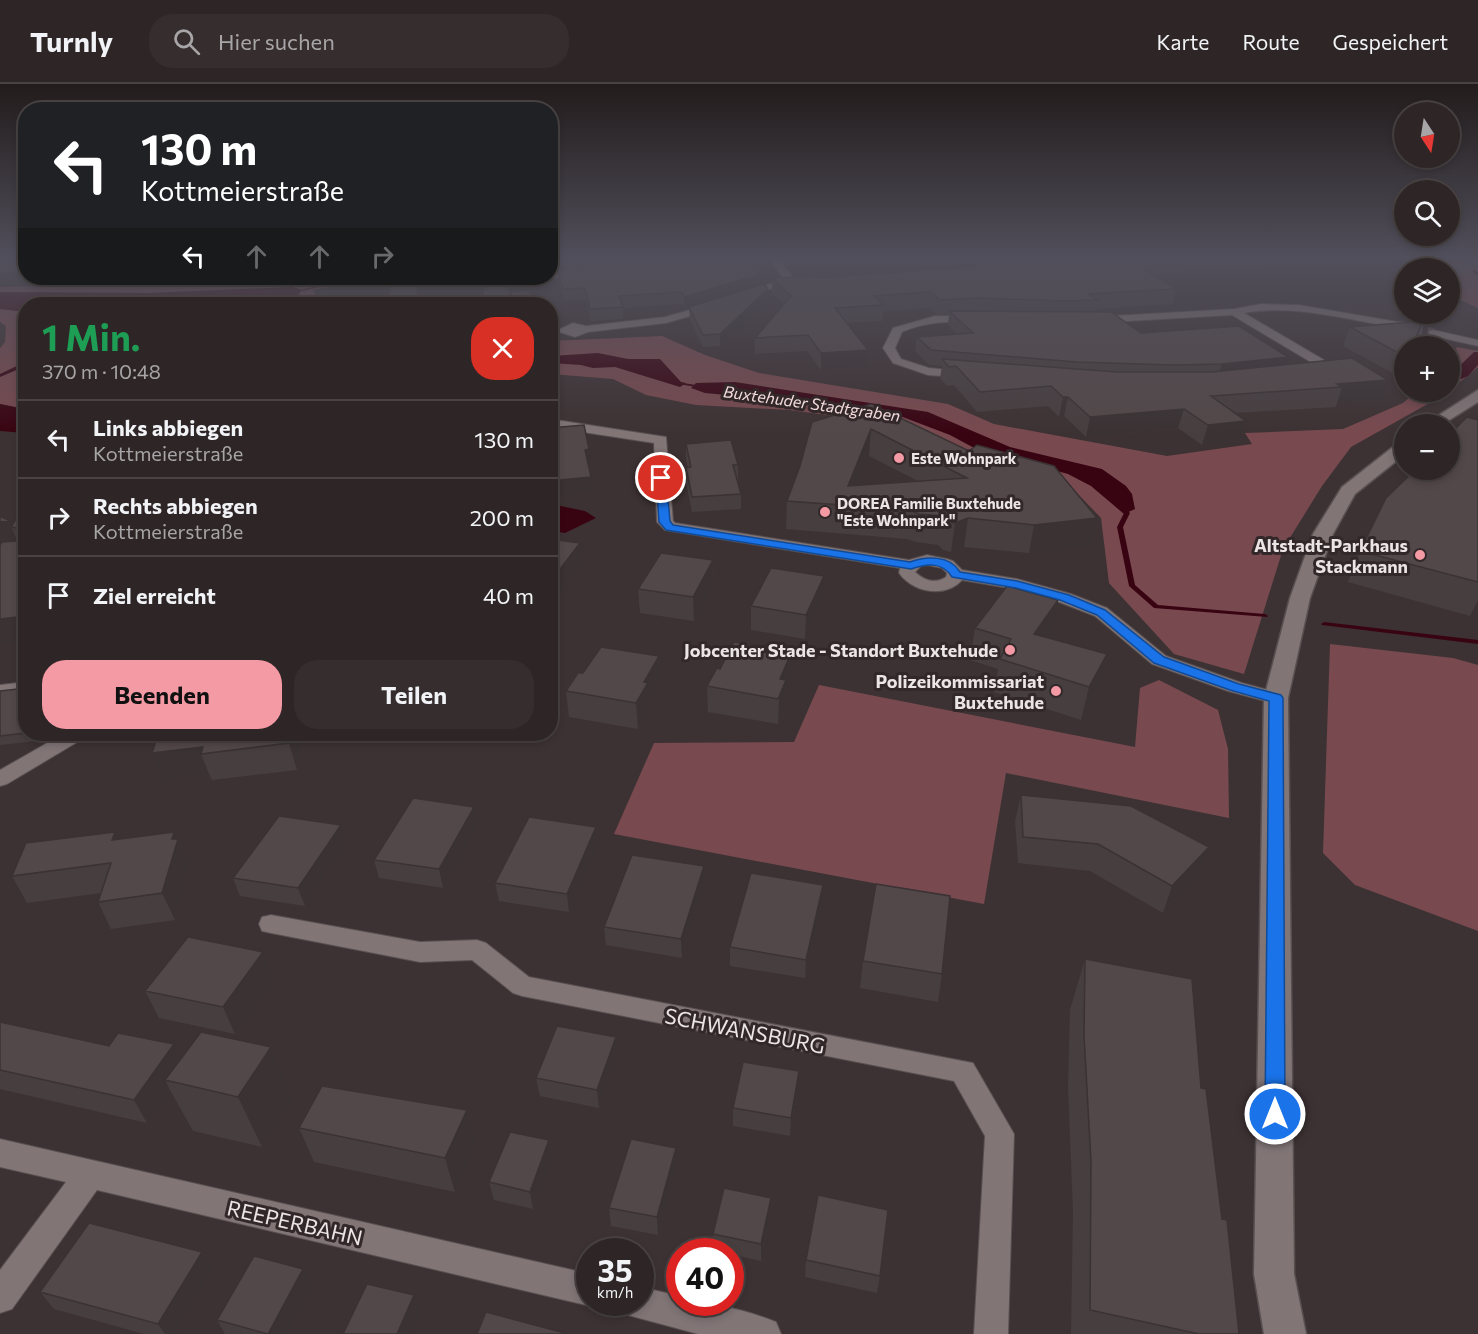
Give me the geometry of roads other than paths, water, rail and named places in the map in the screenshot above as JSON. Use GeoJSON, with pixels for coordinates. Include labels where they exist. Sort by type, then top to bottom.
{"type":"FeatureCollection","features":[{"type":"Feature","properties":{"kind":"street"},"geometry":{"type":"LineString","coordinates":[[586,330],[666,320],[677,316]]}},
{"type":"Feature","properties":{"kind":"street"},"geometry":{"type":"LineString","coordinates":[[1082,320],[1152,316]]}},
{"type":"Feature","properties":{"kind":"street"},"geometry":{"type":"LineString","coordinates":[[1241,316],[1320,363],[1320,372],[1293,377]]}},
{"type":"Feature","properties":{"kind":"street"},"geometry":{"type":"LineString","coordinates":[[1348,316],[1398,325]]}},
{"type":"Feature","properties":{"kind":"street"},"geometry":{"type":"LineString","coordinates":[[978,375],[928,371],[897,361],[889,348],[897,330],[910,324],[945,318],[990,320]]}},
{"type":"Feature","properties":{"kind":"street"},"geometry":{"type":"LineString","coordinates":[[1433,333],[1476,343]]}},
{"type":"Feature","properties":{"kind":"street"},"geometry":{"type":"LineString","coordinates":[[1449,414],[1478,395]]}},
{"type":"Feature","properties":{"kind":"street"},"geometry":{"type":"LineString","coordinates":[[558,424],[661,440],[665,522],[670,527],[911,565]]}},
{"type":"Feature","properties":{"kind":"street"},"geometry":{"type":"LineString","coordinates":[[1285,1334],[1274,1274],[1276,698],[1300,597],[1323,534],[1348,491],[1394,455]]}},
{"type":"Feature","properties":{"kind":"street"},"geometry":{"type":"LineString","coordinates":[[956,574],[947,584],[927,585],[910,578],[907,571],[911,565],[919,561],[936,561],[950,566],[956,574],[1017,584],[1065,598],[1101,612],[1159,660],[1234,687],[1276,698]]}},
{"type":"Feature","properties":{"kind":"street"},"geometry":{"type":"LineString","coordinates":[[0,691],[18,689]]}},
{"type":"Feature","properties":{"kind":"street"},"geometry":{"type":"LineString","coordinates":[[0,779],[64,741]]}},
{"type":"Feature","properties":{"kind":"street","name":"SCHWANSBURG"},"geometry":{"type":"LineString","coordinates":[[271,924],[420,952],[477,950],[522,986],[963,1071],[1000,1134],[991,1334]]}},
{"type":"Feature","properties":{"kind":"street","name":"REEPERBAHN"},"geometry":{"type":"LineString","coordinates":[[0,1153],[576,1287]]}},
{"type":"Feature","properties":{"kind":"street"},"geometry":{"type":"LineString","coordinates":[[0,1297],[90,1175]]}},
{"type":"Feature","properties":{"kind":"street"},"geometry":{"type":"LineString","coordinates":[[654,1306],[764,1334]]}},
{"type":"Feature","properties":{"kind":"water"},"geometry":{"type":"Polygon","coordinates":[[[1474,352],[1478,352],[1478,365],[1468,376],[1461,379],[1460,365],[1474,352]]]}},
{"type":"Feature","properties":{"kind":"water"},"geometry":{"type":"Polygon","coordinates":[[[598,353],[628,359],[660,359],[681,382],[686,383],[680,387],[615,367],[593,368],[558,363],[558,356],[598,353]]]}},
{"type":"Feature","properties":{"kind":"water"},"geometry":{"type":"Polygon","coordinates":[[[735,382],[928,412],[1010,447],[1102,469],[1126,486],[1132,494],[1135,509],[1124,514],[1091,486],[1068,474],[976,449],[950,435],[900,416],[803,402],[705,393],[691,388],[696,383],[735,382]]]}},
{"type":"Feature","properties":{"kind":"water"},"geometry":{"type":"Polygon","coordinates":[[[0,404],[18,408],[18,432],[0,431],[0,404]]]}},
{"type":"Feature","properties":{"kind":"water"},"geometry":{"type":"Polygon","coordinates":[[[558,505],[585,511],[596,518],[565,533],[558,532],[558,505]]]}},
{"type":"Feature","properties":{"kind":"waterway"},"geometry":{"type":"LineString","coordinates":[[0,376],[18,367]]}},
{"type":"Feature","properties":{"kind":"waterway","name":"Buxtehuder Stadtgraben"},"geometry":{"type":"LineString","coordinates":[[673,382],[702,387]]}},
{"type":"Feature","properties":{"kind":"waterway","name":"Buxtehuder Stadtgraben"},"geometry":{"type":"LineString","coordinates":[[1120,506],[1127,513],[1120,527],[1132,586],[1156,607],[1265,616]]}},
{"type":"Feature","properties":{"kind":"waterway","name":"Buxtehuder Stadtgraben"},"geometry":{"type":"LineString","coordinates":[[1324,624],[1478,642]]}},
{"type":"Feature","properties":{"kind":"tunnel"},"geometry":{"type":"LineString","coordinates":[[1398,325],[1433,333]]}},
{"type":"Feature","properties":{"kind":"place","name":"Este Wohnpark"},"geometry":{"type":"Point","coordinates":[899,458]}},
{"type":"Feature","properties":{"kind":"place","name":"DOREA Familie Buxtehude \"Este Wohnpark\""},"geometry":{"type":"Point","coordinates":[825,512]}},
{"type":"Feature","properties":{"kind":"place","name":"Altstadt-Parkhaus Stackmann"},"geometry":{"type":"Point","coordinates":[1420,555]}},
{"type":"Feature","properties":{"kind":"place","name":"Jobcenter Stade - Standort Buxtehude"},"geometry":{"type":"Point","coordinates":[1010,650]}},
{"type":"Feature","properties":{"kind":"place","name":"Polizeikommissariat Buxtehude"},"geometry":{"type":"Point","coordinates":[1056,691]}}]}
